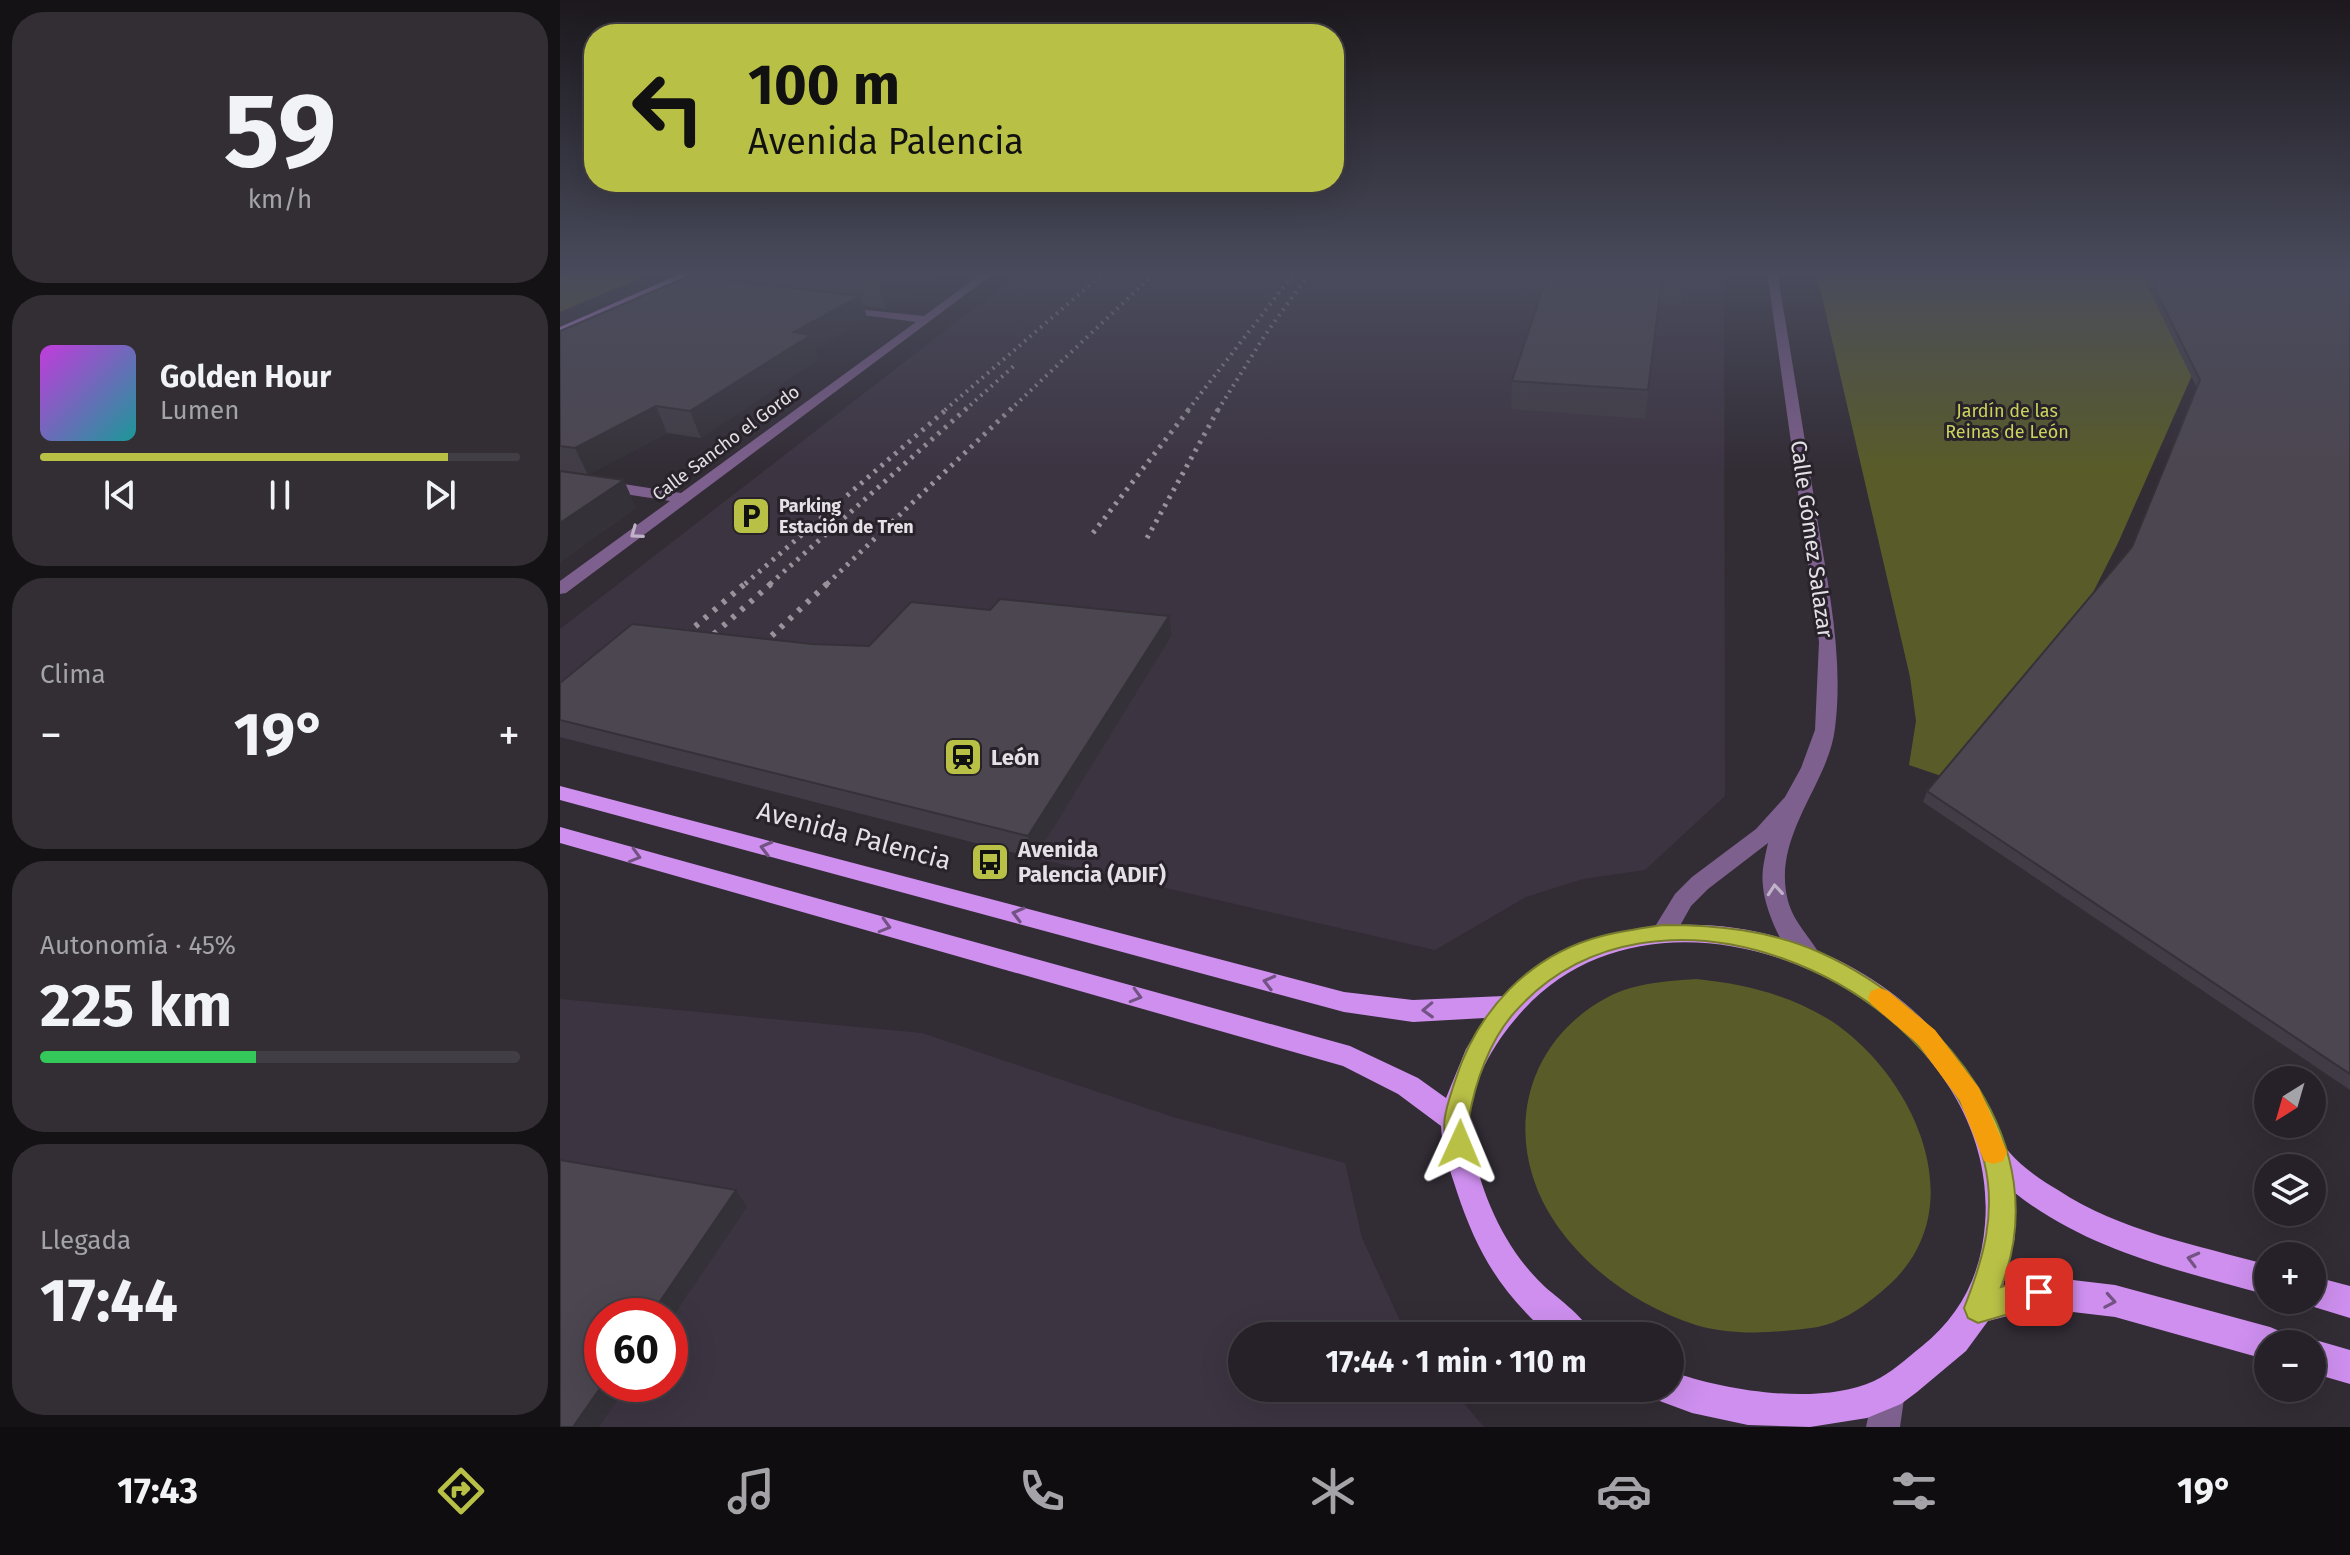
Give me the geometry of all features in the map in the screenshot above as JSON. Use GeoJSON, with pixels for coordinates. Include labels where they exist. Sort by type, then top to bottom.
{"type":"FeatureCollection","features":[{"type":"Feature","properties":{"kind":"main road","name":"Avenida Palencia"},"geometry":{"type":"LineString","coordinates":[[560,793],[1344,1002],[1413,1011],[1506,1006]]}},
{"type":"Feature","properties":{"kind":"main road"},"geometry":{"type":"LineString","coordinates":[[560,835],[1350,1057],[1408,1086],[1455,1120]]}},
{"type":"Feature","properties":{"kind":"main road"},"geometry":{"type":"LineString","coordinates":[[1558,1322],[1535,1304],[1487,1238],[1464,1168],[1455,1120],[1477,1049],[1506,1006],[1550,968],[1604,944],[1663,933],[1712,934],[1761,942],[1809,958],[1872,991],[1926,1037],[1970,1095],[1997,1161],[2003,1211],[1997,1261],[1978,1308],[1950,1345],[1888,1392],[1845,1407],[1779,1410],[1684,1395]]}},
{"type":"Feature","properties":{"kind":"main road"},"geometry":{"type":"LineString","coordinates":[[1997,1161],[2048,1201],[2134,1243],[2254,1276]]}},
{"type":"Feature","properties":{"kind":"main road"},"geometry":{"type":"LineString","coordinates":[[1978,1308],[2039,1292],[2099,1299],[2254,1340]]}},
{"type":"Feature","properties":{"kind":"main road"},"geometry":{"type":"LineString","coordinates":[[2326,1296],[2350,1302]]}},
{"type":"Feature","properties":{"kind":"main road"},"geometry":{"type":"LineString","coordinates":[[2326,1360],[2350,1367]]}},
{"type":"Feature","properties":{"kind":"street","name":"Calle Sancho el Gordo"},"geometry":{"type":"LineString","coordinates":[[560,589],[898,338]]}},
{"type":"Feature","properties":{"kind":"street","name":"Calle Gómez Salazar"},"geometry":{"type":"LineString","coordinates":[[1782,338],[1828,642],[1825,730],[1778,846],[1772,888],[1782,917],[1809,958]]}},
{"type":"Feature","properties":{"kind":"street"},"geometry":{"type":"LineString","coordinates":[[560,479],[684,498]]}},
{"type":"Feature","properties":{"kind":"street","name":"Calle Gómez Salazar"},"geometry":{"type":"LineString","coordinates":[[1663,933],[1683,900],[1700,883],[1764,835],[1794,801]]}},
{"type":"Feature","properties":{"kind":"street"},"geometry":{"type":"LineString","coordinates":[[1883,1427],[1888,1392]]}},
{"type":"Feature","properties":{"kind":"shaded area"},"geometry":{"type":"Polygon","coordinates":[[[936,338],[1724,338],[1725,796],[1645,870],[1583,879],[1526,897],[1435,950],[1035,858],[560,737],[560,629],[936,338]]]}},
{"type":"Feature","properties":{"kind":"shaded area"},"geometry":{"type":"Polygon","coordinates":[[[560,999],[922,1033],[1173,1117],[1345,1163],[1362,1238],[1401,1322],[1228,1322],[1228,1402],[1463,1402],[1484,1427],[560,1427],[560,999]]]}},
{"type":"Feature","properties":{"kind":"green space","name":"Jardín de las Reinas de León"},"geometry":{"type":"Polygon","coordinates":[[[1831,338],[2209,338],[2118,543],[2074,630],[1982,790],[1909,765],[1916,721],[1910,677],[1831,338]]]}},
{"type":"Feature","properties":{"kind":"green space"},"geometry":{"type":"Polygon","coordinates":[[[1696,979],[1767,992],[1833,1022],[1862,1046],[1888,1075],[1909,1109],[1924,1145],[1930,1182],[1928,1219],[1915,1254],[1881,1292],[1832,1323],[1797,1330],[1739,1332],[1696,1325],[1676,1318],[1618,1286],[1584,1258],[1556,1224],[1539,1193],[1529,1161],[1525,1129],[1529,1098],[1539,1068],[1555,1041],[1579,1017],[1618,992],[1651,984],[1696,979]]]}},
{"type":"Feature","properties":{"kind":"building"},"geometry":{"type":"Polygon","coordinates":[[[560,338],[807,338],[690,411],[656,406],[575,448],[560,446],[560,338]]]}},
{"type":"Feature","properties":{"kind":"building"},"geometry":{"type":"Polygon","coordinates":[[[1526,338],[1655,338],[1648,390],[1512,381],[1526,338]]]}},
{"type":"Feature","properties":{"kind":"building"},"geometry":{"type":"Polygon","coordinates":[[[2179,338],[2350,338],[2350,1074],[1927,791],[2132,547],[2200,380],[2179,338]]]}},
{"type":"Feature","properties":{"kind":"building"},"geometry":{"type":"Polygon","coordinates":[[[560,471],[624,480],[560,523],[560,471]]]}},
{"type":"Feature","properties":{"kind":"building","name":"León"},"geometry":{"type":"Polygon","coordinates":[[[1000,599],[1169,616],[1028,836],[560,720],[560,683],[632,624],[812,644],[869,646],[911,602],[990,610],[1000,599]]]}},
{"type":"Feature","properties":{"kind":"building"},"geometry":{"type":"Polygon","coordinates":[[[560,1160],[736,1190],[662,1298],[584,1298],[584,1402],[590,1402],[573,1427],[560,1427],[560,1160]]]}},
{"type":"Feature","properties":{"kind":"railway"},"geometry":{"type":"LineString","coordinates":[[945,410],[1029,338]]}},
{"type":"Feature","properties":{"kind":"railway"},"geometry":{"type":"LineString","coordinates":[[1010,410],[1087,338]]}},
{"type":"Feature","properties":{"kind":"railway"},"geometry":{"type":"LineString","coordinates":[[1188,410],[1244,338]]}},
{"type":"Feature","properties":{"kind":"railway"},"geometry":{"type":"LineString","coordinates":[[1218,410],[1263,338]]}},
{"type":"Feature","properties":{"kind":"railway"},"geometry":{"type":"LineString","coordinates":[[965,410],[1016,364]]}},
{"type":"Feature","properties":{"kind":"railway"},"geometry":{"type":"LineString","coordinates":[[745,584],[948,408]]}},
{"type":"Feature","properties":{"kind":"railway"},"geometry":{"type":"LineString","coordinates":[[770,584],[967,408]]}},
{"type":"Feature","properties":{"kind":"railway"},"geometry":{"type":"LineString","coordinates":[[827,584],[1012,408]]}},
{"type":"Feature","properties":{"kind":"railway"},"geometry":{"type":"LineString","coordinates":[[1093,533],[1190,408]]}},
{"type":"Feature","properties":{"kind":"railway"},"geometry":{"type":"LineString","coordinates":[[1147,538],[1219,408]]}},
{"type":"Feature","properties":{"kind":"railway"},"geometry":{"type":"LineString","coordinates":[[677,642],[747,582]]}},
{"type":"Feature","properties":{"kind":"railway"},"geometry":{"type":"LineString","coordinates":[[705,642],[773,582]]}},
{"type":"Feature","properties":{"kind":"railway"},"geometry":{"type":"LineString","coordinates":[[763,644],[829,582]]}},
{"type":"Feature","properties":{"kind":"slow traffic"},"geometry":{"type":"LineString","coordinates":[[1879,998],[1926,1037],[1970,1095],[1993,1152]]}},
{"type":"Feature","properties":{"kind":"place","name":"Parking Estación de Tren"},"geometry":{"type":"Point","coordinates":[751,516]}},
{"type":"Feature","properties":{"kind":"place","name":"León"},"geometry":{"type":"Point","coordinates":[963,757]}},
{"type":"Feature","properties":{"kind":"place","name":"Avenida Palencia (ADIF)"},"geometry":{"type":"Point","coordinates":[990,862]}},
{"type":"Feature","properties":{"kind":"route"},"geometry":{"type":"LineString","coordinates":[[1460,1144],[1455,1120],[1477,1049],[1506,1006],[1550,968],[1604,944],[1663,933],[1712,934],[1761,942],[1809,958],[1872,991],[1926,1037],[1970,1095],[1997,1161],[2003,1211],[1997,1261],[1978,1308],[2039,1292]]}}]}
